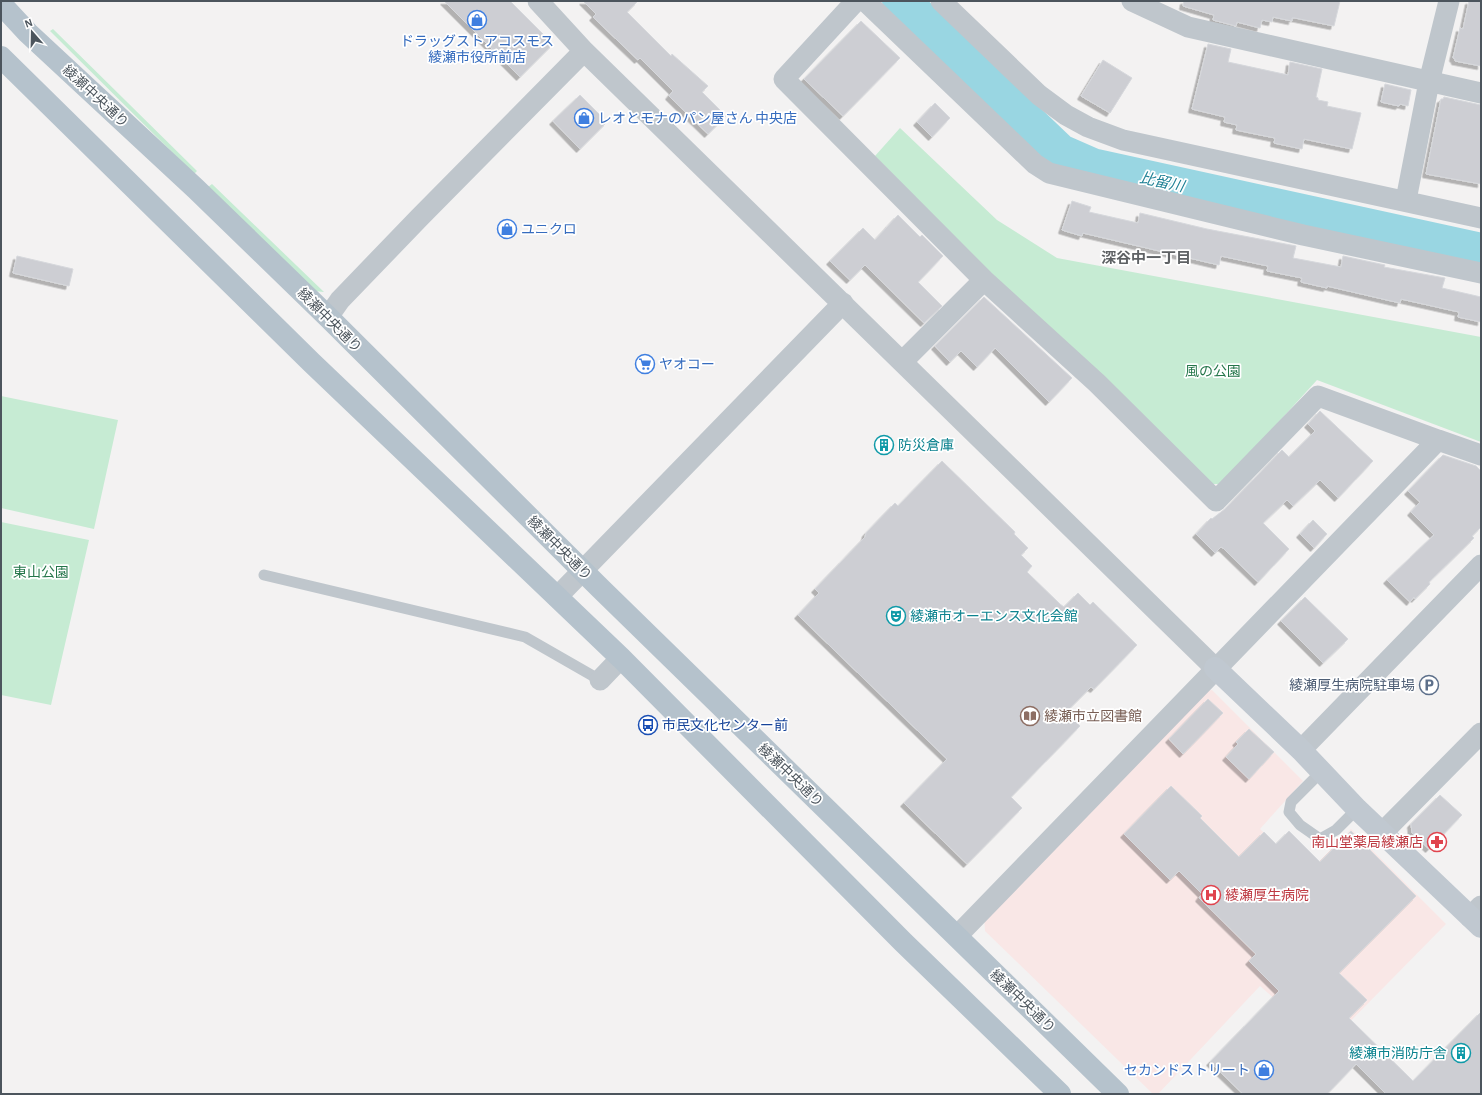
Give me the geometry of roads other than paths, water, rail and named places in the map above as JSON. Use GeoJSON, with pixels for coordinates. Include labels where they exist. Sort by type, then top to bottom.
{"type":"FeatureCollection","features":[{"type":"Feature","properties":{"kind":"main road","name":"綾瀬中央通り"},"geometry":{"type":"LineString","coordinates":[[5,7],[28,33],[196,189],[328,317],[582,571],[1118,1094]]}},
{"type":"Feature","properties":{"kind":"main road"},"geometry":{"type":"LineString","coordinates":[[1,57],[311,362],[622,658],[903,942],[1060,1094]]}},
{"type":"Feature","properties":{"kind":"street"},"geometry":{"type":"LineString","coordinates":[[538,1],[584,50],[903,360],[1215,668],[1301,750],[1357,809],[1477,917]]}},
{"type":"Feature","properties":{"kind":"street"},"geometry":{"type":"LineString","coordinates":[[856,1],[784,79],[984,280],[1097,383],[1216,501],[1318,396],[1481,455]]}},
{"type":"Feature","properties":{"kind":"street"},"geometry":{"type":"LineString","coordinates":[[865,1],[1036,164],[1049,173],[1303,235],[1481,273]]}},
{"type":"Feature","properties":{"kind":"street"},"geometry":{"type":"LineString","coordinates":[[941,1],[1039,94],[1066,116],[1088,128],[1123,140],[1406,200],[1481,218]]}},
{"type":"Feature","properties":{"kind":"street"},"geometry":{"type":"LineString","coordinates":[[1132,1],[1188,27],[1481,93]]}},
{"type":"Feature","properties":{"kind":"street"},"geometry":{"type":"LineString","coordinates":[[1406,200],[1428,82],[1449,1]]}},
{"type":"Feature","properties":{"kind":"street"},"geometry":{"type":"LineString","coordinates":[[328,317],[340,300],[584,50]]}},
{"type":"Feature","properties":{"kind":"street"},"geometry":{"type":"LineString","coordinates":[[903,360],[984,280]]}},
{"type":"Feature","properties":{"kind":"street"},"geometry":{"type":"LineString","coordinates":[[557,596],[843,303]]}},
{"type":"Feature","properties":{"kind":"street"},"geometry":{"type":"LineString","coordinates":[[957,936],[1215,668],[1438,440]]}},
{"type":"Feature","properties":{"kind":"street"},"geometry":{"type":"LineString","coordinates":[[1301,750],[1481,564]]}},
{"type":"Feature","properties":{"kind":"street"},"geometry":{"type":"LineString","coordinates":[[600,680],[622,658]]}},
{"type":"Feature","properties":{"kind":"street"},"geometry":{"type":"LineString","coordinates":[[1382,833],[1481,733]]}},
{"type":"Feature","properties":{"kind":"lane"},"geometry":{"type":"LineString","coordinates":[[264,575],[525,637],[600,680]]}},
{"type":"Feature","properties":{"kind":"lane"},"geometry":{"type":"LineString","coordinates":[[1321,772],[1291,802],[1288,812],[1300,825],[1320,839],[1336,830],[1357,809]]}},
{"type":"Feature","properties":{"kind":"waterway","name":"比留川"},"geometry":{"type":"LineString","coordinates":[[901,1],[1060,153],[1092,167],[1481,252]]}},
{"type":"Feature","properties":{"kind":"place","name":"ドラッグストアコスモス 綾瀬市役所前店"},"geometry":{"type":"Point","coordinates":[477,20]}},
{"type":"Feature","properties":{"kind":"place","name":"レオとモナのパン屋さん 中央店"},"geometry":{"type":"Point","coordinates":[584,118]}},
{"type":"Feature","properties":{"kind":"place","name":"ユニクロ"},"geometry":{"type":"Point","coordinates":[507,229]}},
{"type":"Feature","properties":{"kind":"place","name":"ヤオコー"},"geometry":{"type":"Point","coordinates":[645,364]}},
{"type":"Feature","properties":{"kind":"place","name":"防災倉庫"},"geometry":{"type":"Point","coordinates":[884,445]}},
{"type":"Feature","properties":{"kind":"place","name":"綾瀬市オーエンス文化会館"},"geometry":{"type":"Point","coordinates":[896,616]}},
{"type":"Feature","properties":{"kind":"place","name":"綾瀬厚生病院駐車場"},"geometry":{"type":"Point","coordinates":[1429,685]}},
{"type":"Feature","properties":{"kind":"place","name":"綾瀬市立図書館"},"geometry":{"type":"Point","coordinates":[1030,716]}},
{"type":"Feature","properties":{"kind":"place","name":"市民文化センター前"},"geometry":{"type":"Point","coordinates":[648,725]}},
{"type":"Feature","properties":{"kind":"place","name":"南山堂薬局綾瀬店"},"geometry":{"type":"Point","coordinates":[1437,842]}},
{"type":"Feature","properties":{"kind":"place","name":"綾瀬厚生病院"},"geometry":{"type":"Point","coordinates":[1211,895]}},
{"type":"Feature","properties":{"kind":"place","name":"綾瀬市消防庁舎"},"geometry":{"type":"Point","coordinates":[1461,1053]}},
{"type":"Feature","properties":{"kind":"place","name":"セカンドストリート"},"geometry":{"type":"Point","coordinates":[1264,1070]}},
{"type":"Feature","properties":{"kind":"district","name":"深谷中一丁目"},"geometry":{"type":"Point","coordinates":[1146,258]}},
{"type":"Feature","properties":{"kind":"park label","name":"風の公園"},"geometry":{"type":"Point","coordinates":[1213,371]}},
{"type":"Feature","properties":{"kind":"park label","name":"東山公園"},"geometry":{"type":"Point","coordinates":[41,572]}}]}
